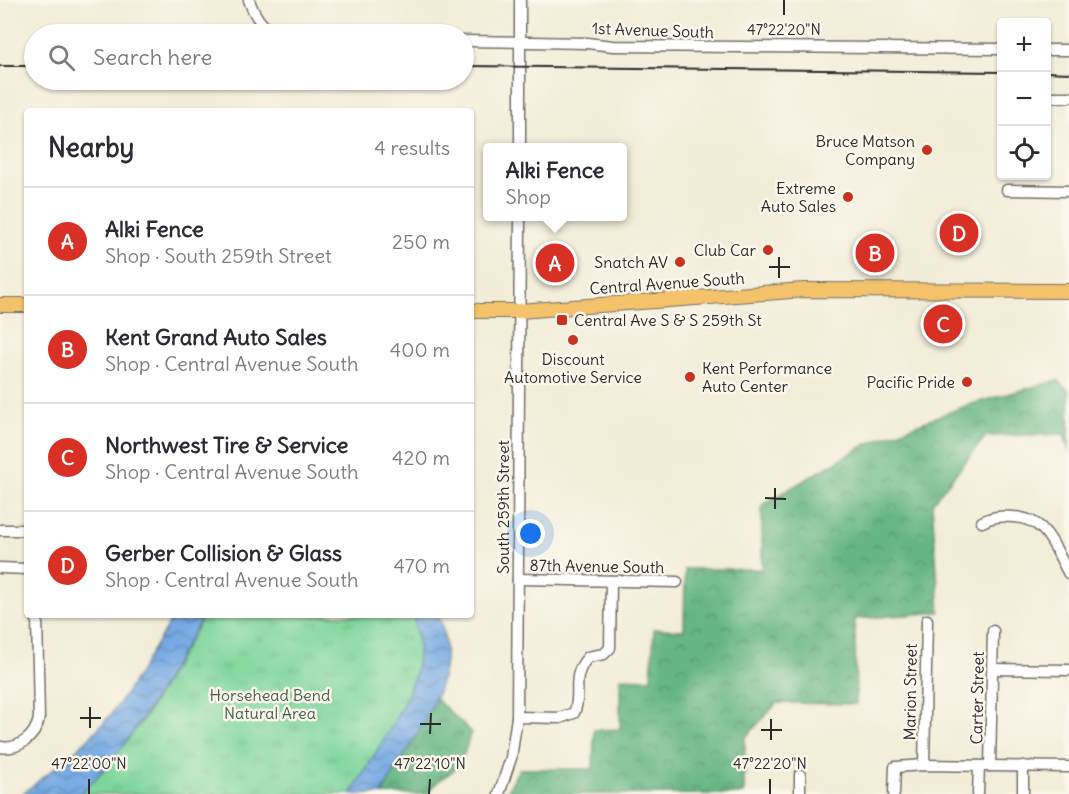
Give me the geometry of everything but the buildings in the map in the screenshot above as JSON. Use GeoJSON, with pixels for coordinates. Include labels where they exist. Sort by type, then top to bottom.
{"type":"FeatureCollection","features":[{"type":"Feature","properties":{"kind":"main road","name":"Central Avenue South"},"geometry":{"type":"LineString","coordinates":[[474,311],[519,311],[804,290],[1069,291]]}},
{"type":"Feature","properties":{"kind":"main road"},"geometry":{"type":"LineString","coordinates":[[0,305],[24,305]]}},
{"type":"Feature","properties":{"kind":"street"},"geometry":{"type":"LineString","coordinates":[[249,0],[261,24]]}},
{"type":"Feature","properties":{"kind":"street"},"geometry":{"type":"LineString","coordinates":[[520,0],[520,143]]}},
{"type":"Feature","properties":{"kind":"street","name":"1st Avenue South"},"geometry":{"type":"LineString","coordinates":[[474,41],[587,43],[614,46],[997,49]]}},
{"type":"Feature","properties":{"kind":"street"},"geometry":{"type":"LineString","coordinates":[[1051,50],[1069,50]]}},
{"type":"Feature","properties":{"kind":"street"},"geometry":{"type":"LineString","coordinates":[[1051,97],[1069,97]]}},
{"type":"Feature","properties":{"kind":"street"},"geometry":{"type":"LineString","coordinates":[[1007,190],[1069,191]]}},
{"type":"Feature","properties":{"kind":"street","name":"South 259th Street"},"geometry":{"type":"LineString","coordinates":[[499,794],[510,763],[518,717],[520,221]]}},
{"type":"Feature","properties":{"kind":"street"},"geometry":{"type":"LineString","coordinates":[[982,522],[997,516],[1026,517],[1038,523],[1047,534],[1069,574]]}},
{"type":"Feature","properties":{"kind":"street"},"geometry":{"type":"LineString","coordinates":[[0,530],[24,530]]}},
{"type":"Feature","properties":{"kind":"street"},"geometry":{"type":"LineString","coordinates":[[0,568],[24,569]]}},
{"type":"Feature","properties":{"kind":"street","name":"87th Avenue South"},"geometry":{"type":"LineString","coordinates":[[518,579],[676,582]]}},
{"type":"Feature","properties":{"kind":"street"},"geometry":{"type":"LineString","coordinates":[[518,717],[565,718],[574,713],[577,704],[576,683],[579,669],[589,656],[604,654],[610,648],[611,581]]}},
{"type":"Feature","properties":{"kind":"street"},"geometry":{"type":"LineString","coordinates":[[0,747],[8,748],[29,740],[36,730],[39,719],[37,618]]}},
{"type":"Feature","properties":{"kind":"street","name":"Marion Street"},"geometry":{"type":"LineString","coordinates":[[924,765],[927,620]]}},
{"type":"Feature","properties":{"kind":"street","name":"Carter Street"},"geometry":{"type":"LineString","coordinates":[[978,794],[985,766],[993,669],[993,631]]}},
{"type":"Feature","properties":{"kind":"street"},"geometry":{"type":"LineString","coordinates":[[993,669],[1069,670]]}},
{"type":"Feature","properties":{"kind":"street"},"geometry":{"type":"LineString","coordinates":[[894,794],[895,767],[924,765],[1069,767]]}},
{"type":"Feature","properties":{"kind":"street"},"geometry":{"type":"LineString","coordinates":[[1023,766],[1023,794]]}},
{"type":"Feature","properties":{"kind":"street"},"geometry":{"type":"LineString","coordinates":[[800,776],[800,794]]}},
{"type":"Feature","properties":{"kind":"green space"},"geometry":{"type":"Polygon","coordinates":[[[1058,380],[1069,391],[1069,453],[1064,434],[986,436],[932,503],[940,612],[855,619],[856,704],[777,703],[745,738],[744,794],[506,794],[519,769],[593,769],[594,730],[620,729],[620,678],[651,679],[654,629],[684,630],[685,569],[762,569],[762,505],[867,444],[968,405],[1058,380]]]}},
{"type":"Feature","properties":{"kind":"green space","name":"Horsehead Bend Natural Area"},"geometry":{"type":"Polygon","coordinates":[[[202,618],[414,618],[419,647],[412,684],[394,723],[351,794],[80,794],[108,765],[147,714],[202,618]]]}},
{"type":"Feature","properties":{"kind":"green space"},"geometry":{"type":"Polygon","coordinates":[[[435,698],[471,732],[461,761],[435,784],[428,794],[382,794],[435,698]]]}},
{"type":"Feature","properties":{"kind":"water"},"geometry":{"type":"Polygon","coordinates":[[[173,618],[202,618],[134,731],[100,774],[80,794],[22,794],[81,746],[112,713],[173,618]]]}},
{"type":"Feature","properties":{"kind":"water"},"geometry":{"type":"Polygon","coordinates":[[[414,618],[439,618],[445,639],[445,662],[440,686],[431,708],[382,794],[351,794],[387,735],[408,694],[416,671],[419,647],[414,618]]]}},
{"type":"Feature","properties":{"kind":"railway"},"geometry":{"type":"LineString","coordinates":[[0,66],[24,66]]}},
{"type":"Feature","properties":{"kind":"railway"},"geometry":{"type":"LineString","coordinates":[[474,66],[997,72]]}},
{"type":"Feature","properties":{"kind":"railway"},"geometry":{"type":"LineString","coordinates":[[1051,72],[1069,73]]}},
{"type":"Feature","properties":{"kind":"place","name":"Bruce Matson Company"},"geometry":{"type":"Point","coordinates":[927,150]}},
{"type":"Feature","properties":{"kind":"place","name":"Extreme Auto Sales"},"geometry":{"type":"Point","coordinates":[848,197]}},
{"type":"Feature","properties":{"kind":"place","name":"Gerber Collision & Glass"},"geometry":{"type":"Point","coordinates":[959,233]}},
{"type":"Feature","properties":{"kind":"place","name":"Club Car"},"geometry":{"type":"Point","coordinates":[768,250]}},
{"type":"Feature","properties":{"kind":"place","name":"Kent Grand Auto Sales"},"geometry":{"type":"Point","coordinates":[875,253]}},
{"type":"Feature","properties":{"kind":"place","name":"Snatch AV"},"geometry":{"type":"Point","coordinates":[680,262]}},
{"type":"Feature","properties":{"kind":"place","name":"Alki Fence"},"geometry":{"type":"Point","coordinates":[555,263]}},
{"type":"Feature","properties":{"kind":"place","name":"Central Ave S & S 259th St"},"geometry":{"type":"Point","coordinates":[562,320]}},
{"type":"Feature","properties":{"kind":"place","name":"Northwest Tire & Service"},"geometry":{"type":"Point","coordinates":[943,324]}},
{"type":"Feature","properties":{"kind":"place","name":"Discount Automotive Service"},"geometry":{"type":"Point","coordinates":[573,340]}},
{"type":"Feature","properties":{"kind":"place","name":"Kent Performance Auto Center"},"geometry":{"type":"Point","coordinates":[690,377]}},
{"type":"Feature","properties":{"kind":"place","name":"Pacific Pride"},"geometry":{"type":"Point","coordinates":[967,382]}}]}
